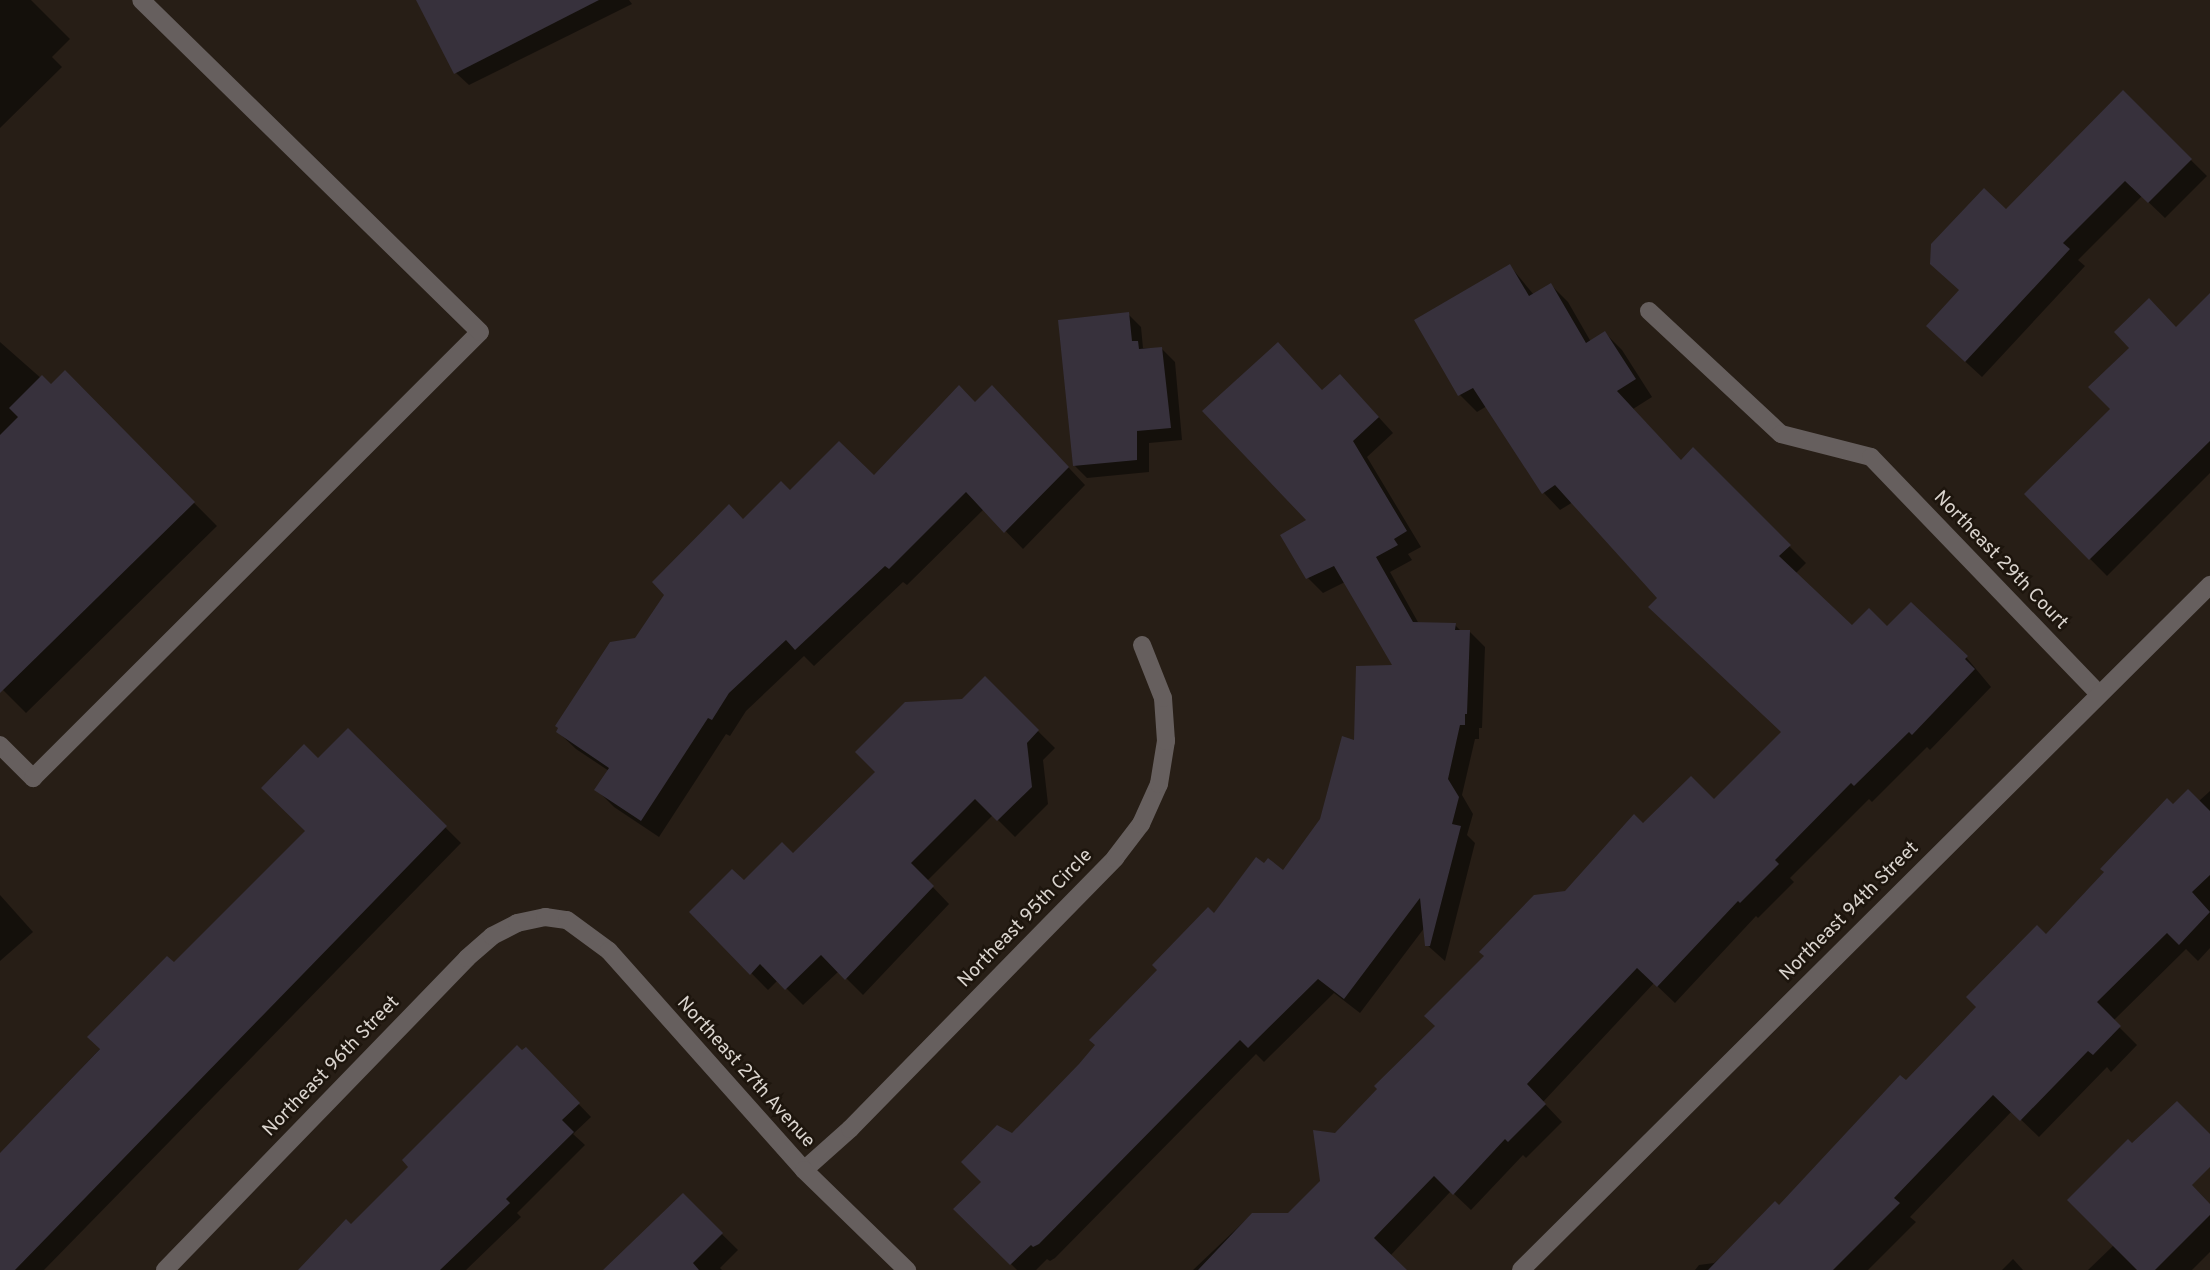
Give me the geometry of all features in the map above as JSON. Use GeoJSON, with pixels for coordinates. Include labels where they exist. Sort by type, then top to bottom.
{"type":"FeatureCollection","features":[{"type":"Feature","properties":{"kind":"street"},"geometry":{"type":"LineString","coordinates":[[0,746],[33,778],[480,332],[142,0]]}},
{"type":"Feature","properties":{"kind":"street","name":"Northeast 29th Court"},"geometry":{"type":"LineString","coordinates":[[1649,311],[1781,434],[1871,457],[2098,694]]}},
{"type":"Feature","properties":{"kind":"street","name":"Northeast 94th Street"},"geometry":{"type":"LineString","coordinates":[[1521,1270],[2210,584]]}},
{"type":"Feature","properties":{"kind":"street","name":"Northeast 95th Circle"},"geometry":{"type":"LineString","coordinates":[[804,1171],[850,1129],[1096,877],[1141,824],[1159,784],[1166,741],[1163,698],[1142,645]]}},
{"type":"Feature","properties":{"kind":"street","name":"Northeast 27th Avenue"},"geometry":{"type":"LineString","coordinates":[[545,917],[567,920],[608,951],[804,1171],[907,1270]]}},
{"type":"Feature","properties":{"kind":"street","name":"Northeast 96th Street"},"geometry":{"type":"LineString","coordinates":[[165,1270],[467,958],[492,936],[517,923],[545,917]]}},
{"type":"Feature","properties":{"kind":"building"},"geometry":{"type":"Polygon","coordinates":[[[416,0],[599,0],[454,74],[416,0]]]}},
{"type":"Feature","properties":{"kind":"building"},"geometry":{"type":"Polygon","coordinates":[[[2123,90],[2192,159],[2148,203],[2125,181],[2063,243],[2070,249],[1965,362],[1926,326],[1959,290],[1930,264],[1931,244],[1984,188],[2006,209],[2123,90]]]}},
{"type":"Feature","properties":{"kind":"building"},"geometry":{"type":"Polygon","coordinates":[[[1510,264],[1529,296],[1551,283],[1586,343],[1605,331],[1636,379],[1617,391],[1681,460],[1693,447],[1791,545],[1779,556],[1852,625],[1869,608],[1887,626],[1911,602],[1968,656],[1965,659],[1975,669],[1912,735],[1909,732],[1854,786],[1851,783],[1775,860],[1779,864],[1740,903],[1738,901],[1657,987],[1637,968],[1527,1084],[1546,1104],[1508,1142],[1505,1139],[1453,1195],[1434,1176],[1374,1238],[1407,1270],[1198,1270],[1252,1213],[1288,1213],[1320,1181],[1313,1130],[1335,1133],[1377,1089],[1374,1086],[1435,1026],[1424,1016],[1484,956],[1479,952],[1534,895],[1565,891],[1634,814],[1643,823],[1691,776],[1714,799],[1781,732],[1648,607],[1657,598],[1555,485],[1542,494],[1473,388],[1458,396],[1414,320],[1510,264]]]}},
{"type":"Feature","properties":{"kind":"building"},"geometry":{"type":"Polygon","coordinates":[[[2210,293],[2210,441],[2089,560],[2024,494],[2110,409],[2088,387],[2129,348],[2114,332],[2149,298],[2176,327],[2210,293]]]}},
{"type":"Feature","properties":{"kind":"building"},"geometry":{"type":"Polygon","coordinates":[[[1129,312],[1132,341],[1138,341],[1139,349],[1162,347],[1171,428],[1137,431],[1137,460],[1073,466],[1058,320],[1129,312]]]}},
{"type":"Feature","properties":{"kind":"building"},"geometry":{"type":"Polygon","coordinates":[[[1278,342],[1322,390],[1340,374],[1379,417],[1353,441],[1407,531],[1394,539],[1398,545],[1376,557],[1413,622],[1456,623],[1455,630],[1470,630],[1467,714],[1465,725],[1460,725],[1448,779],[1459,797],[1452,824],[1461,826],[1430,946],[1425,946],[1420,898],[1344,999],[1318,979],[1248,1048],[1240,1040],[1039,1244],[1033,1247],[1031,1245],[1010,1265],[953,1209],[981,1182],[961,1162],[997,1125],[1012,1133],[1079,1064],[1095,1045],[1089,1040],[1157,970],[1152,965],[1208,907],[1214,913],[1256,857],[1264,863],[1268,858],[1283,870],[1320,819],[1342,736],[1354,740],[1356,666],[1392,665],[1334,566],[1306,579],[1280,535],[1306,520],[1202,411],[1278,342]]]}},
{"type":"Feature","properties":{"kind":"building"},"geometry":{"type":"Polygon","coordinates":[[[65,370],[195,502],[0,693],[0,435],[18,417],[9,408],[42,375],[51,384],[65,370]]]}},
{"type":"Feature","properties":{"kind":"building"},"geometry":{"type":"Polygon","coordinates":[[[959,385],[975,402],[992,385],[1069,467],[1004,533],[966,492],[889,569],[885,566],[795,650],[786,640],[729,693],[712,720],[708,718],[641,821],[594,790],[609,768],[556,732],[558,728],[555,726],[610,642],[635,638],[664,595],[652,582],[729,504],[743,519],[781,481],[790,490],[839,441],[874,475],[959,385]]]}},
{"type":"Feature","properties":{"kind":"building"},"geometry":{"type":"Polygon","coordinates":[[[985,676],[1039,730],[1027,743],[1032,787],[997,821],[975,799],[911,863],[934,886],[845,980],[821,955],[785,990],[760,964],[750,975],[689,912],[732,869],[744,880],[782,842],[793,853],[875,772],[855,752],[905,702],[962,699],[985,676]]]}},
{"type":"Feature","properties":{"kind":"building"},"geometry":{"type":"Polygon","coordinates":[[[348,728],[447,826],[15,1270],[0,1270],[0,1153],[100,1049],[87,1037],[167,956],[174,962],[305,831],[261,788],[304,744],[318,758],[348,728]]]}},
{"type":"Feature","properties":{"kind":"building"},"geometry":{"type":"Polygon","coordinates":[[[2188,789],[2210,811],[2210,875],[2192,892],[2210,912],[2179,945],[2167,933],[2097,1002],[2121,1026],[2093,1055],[2088,1051],[2020,1121],[1993,1095],[1894,1198],[1900,1203],[1833,1270],[1708,1270],[1775,1201],[1779,1205],[1900,1075],[1906,1080],[1976,1007],[1966,997],[2037,925],[2046,934],[2104,872],[2100,869],[2167,798],[2173,804],[2188,789]]]}},
{"type":"Feature","properties":{"kind":"building"},"geometry":{"type":"Polygon","coordinates":[[[517,1045],[522,1050],[526,1047],[580,1103],[562,1120],[574,1132],[506,1199],[510,1203],[440,1270],[298,1270],[346,1219],[351,1224],[408,1167],[402,1160],[517,1045]]]}},
{"type":"Feature","properties":{"kind":"building"},"geometry":{"type":"Polygon","coordinates":[[[2177,1101],[2210,1134],[2210,1167],[2192,1185],[2210,1204],[2210,1215],[2155,1270],[2137,1270],[2067,1200],[2128,1139],[2132,1143],[2177,1101]]]}},
{"type":"Feature","properties":{"kind":"building"},"geometry":{"type":"Polygon","coordinates":[[[683,1193],[723,1233],[693,1263],[699,1270],[603,1270],[683,1193]]]}}]}
